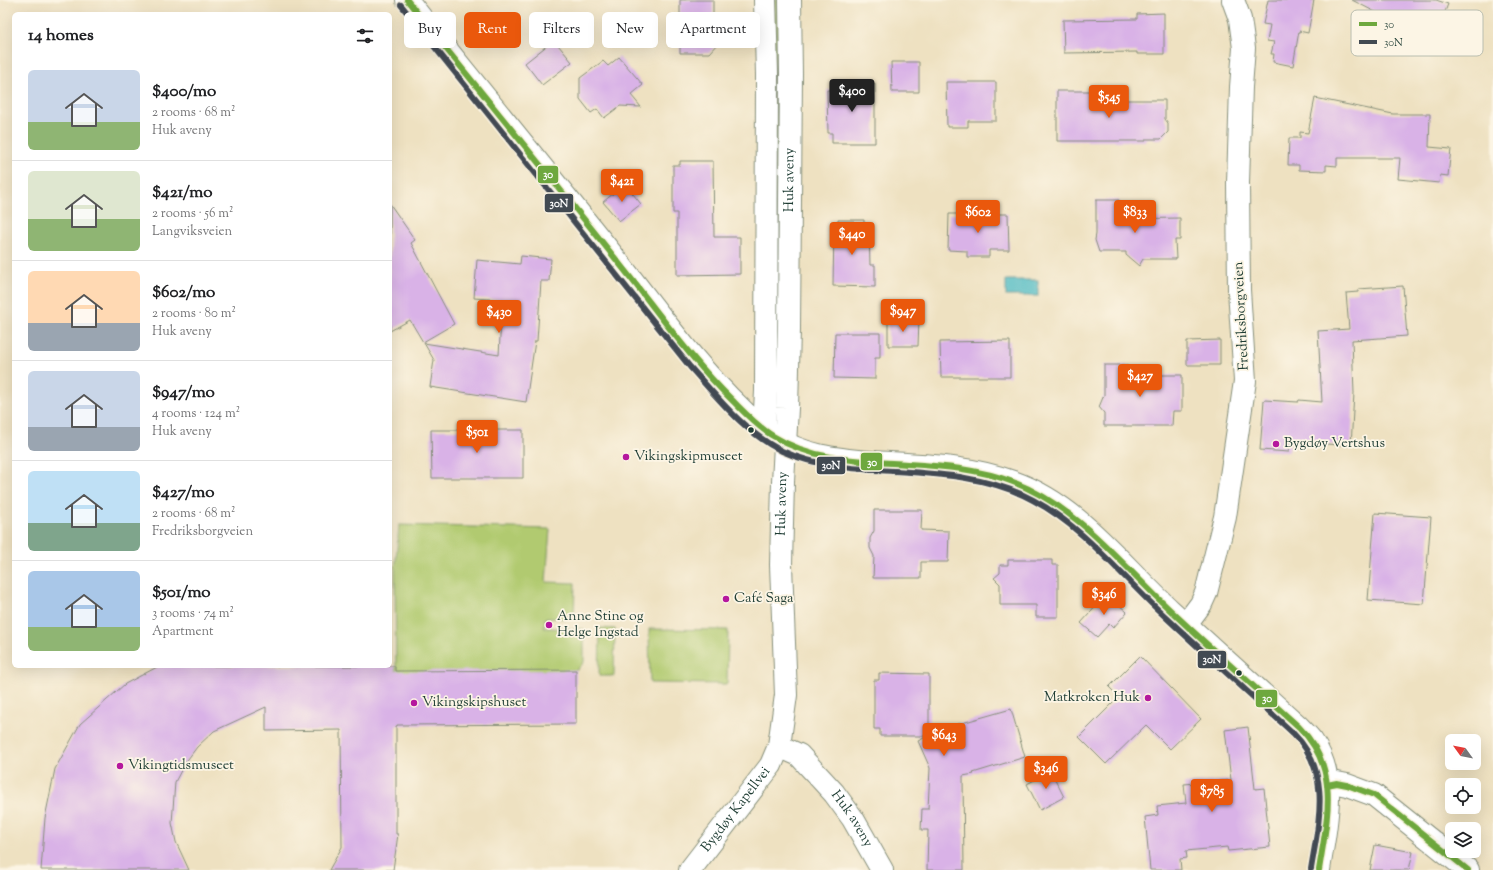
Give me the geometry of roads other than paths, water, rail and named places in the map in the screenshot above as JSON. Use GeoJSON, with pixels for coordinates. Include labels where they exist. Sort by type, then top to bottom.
{"type":"FeatureCollection","features":[{"type":"Feature","properties":{"kind":"street"},"geometry":{"type":"LineString","coordinates":[[407,0],[701,367],[731,399],[764,430],[785,443],[811,454],[826,457],[952,468],[993,475],[1043,495],[1068,512],[1186,624],[1299,727],[1311,740],[1319,753],[1327,785],[1329,800],[1328,819],[1319,870]]}},
{"type":"Feature","properties":{"kind":"street","name":"Huk aveny"},"geometry":{"type":"LineString","coordinates":[[764,430],[766,391],[767,75],[765,0]]}},
{"type":"Feature","properties":{"kind":"street","name":"Huk aveny"},"geometry":{"type":"LineString","coordinates":[[790,0],[790,329],[781,565],[786,695],[779,746],[799,755],[834,793],[853,820],[882,870]]}},
{"type":"Feature","properties":{"kind":"street","name":"Fredriksborgveien"},"geometry":{"type":"LineString","coordinates":[[1186,624],[1201,604],[1208,586],[1225,517],[1245,381],[1239,290],[1238,183],[1241,87],[1244,48],[1240,19],[1233,0]]}},
{"type":"Feature","properties":{"kind":"street","name":"Bygdøy Kapellvei"},"geometry":{"type":"LineString","coordinates":[[690,870],[771,766],[779,746]]}},
{"type":"Feature","properties":{"kind":"street"},"geometry":{"type":"LineString","coordinates":[[1327,785],[1337,783],[1347,785],[1374,795],[1468,870]]}},
{"type":"Feature","properties":{"kind":"water"},"geometry":{"type":"Polygon","coordinates":[[[1006,280],[1038,280],[1038,296],[1006,296],[1006,280]]]}},
{"type":"Feature","properties":{"kind":"place","name":"Bygdøy Vertshus"},"geometry":{"type":"Point","coordinates":[1276,444]}},
{"type":"Feature","properties":{"kind":"place","name":"Vikingskipmuseet"},"geometry":{"type":"Point","coordinates":[626,457]}},
{"type":"Feature","properties":{"kind":"place","name":"Café Saga"},"geometry":{"type":"Point","coordinates":[726,599]}},
{"type":"Feature","properties":{"kind":"place","name":"Anne Stine og Helge Ingstad"},"geometry":{"type":"Point","coordinates":[549,625]}},
{"type":"Feature","properties":{"kind":"place","name":"Matkroken Huk"},"geometry":{"type":"Point","coordinates":[1148,698]}},
{"type":"Feature","properties":{"kind":"place","name":"Vikingskipshuset"},"geometry":{"type":"Point","coordinates":[414,703]}},
{"type":"Feature","properties":{"kind":"place","name":"Vikingtidsmuseet"},"geometry":{"type":"Point","coordinates":[120,766]}}]}
